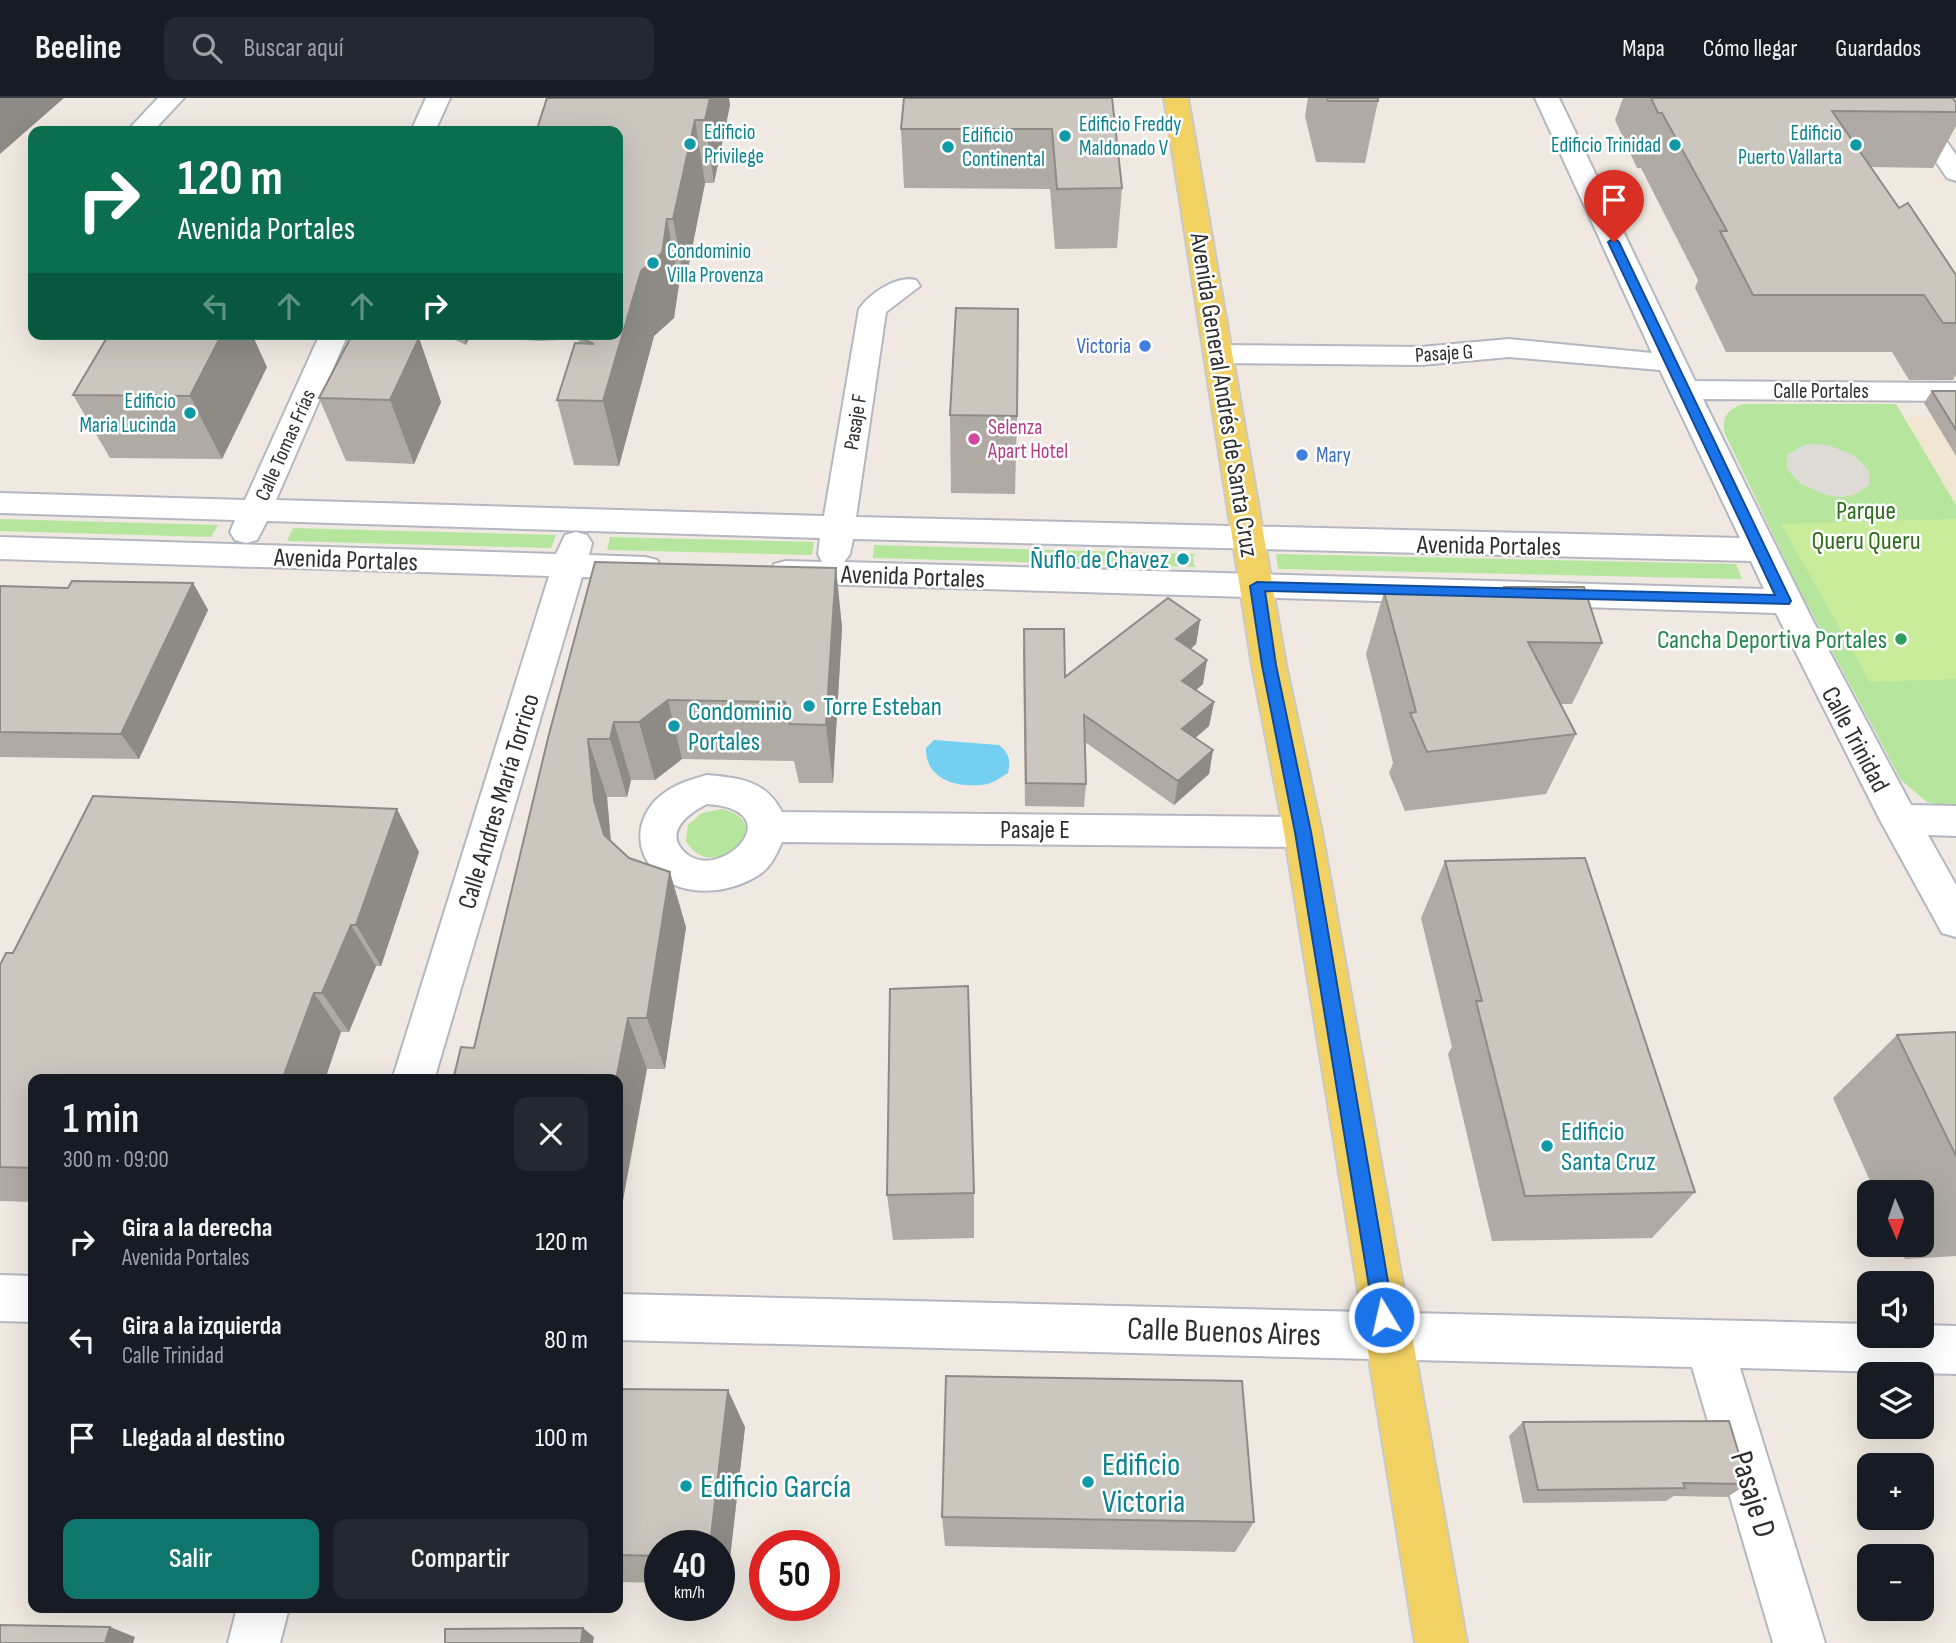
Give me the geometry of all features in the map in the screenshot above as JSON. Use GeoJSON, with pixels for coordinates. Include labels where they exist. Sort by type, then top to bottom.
{"type":"FeatureCollection","features":[{"type":"Feature","properties":{"kind":"main road","name":"Avenida General Andrés de Santa Cruz"},"geometry":{"type":"LineString","coordinates":[[1177,98],[1269,665],[1303,832],[1441,1643]]}},
{"type":"Feature","properties":{"kind":"street"},"geometry":{"type":"LineString","coordinates":[[144,126],[172,98]]}},
{"type":"Feature","properties":{"kind":"street"},"geometry":{"type":"LineString","coordinates":[[425,126],[438,98]]}},
{"type":"Feature","properties":{"kind":"street","name":"Calle Trinidad"},"geometry":{"type":"LineString","coordinates":[[1546,98],[1784,601],[1899,820],[1956,921]]}},
{"type":"Feature","properties":{"kind":"street"},"geometry":{"type":"LineString","coordinates":[[1899,99],[1931,100]]}},
{"type":"Feature","properties":{"kind":"street"},"geometry":{"type":"LineString","coordinates":[[1899,99],[1956,173]]}},
{"type":"Feature","properties":{"kind":"street","name":"Pasaje F"},"geometry":{"type":"LineString","coordinates":[[832,573],[873,309],[906,286]]}},
{"type":"Feature","properties":{"kind":"street","name":"Calle Tomas Frías"},"geometry":{"type":"LineString","coordinates":[[234,556],[331,340]]}},
{"type":"Feature","properties":{"kind":"street","name":"Pasaje G"},"geometry":{"type":"LineString","coordinates":[[1218,354],[1421,356],[1509,348],[1644,362],[1678,376]]}},
{"type":"Feature","properties":{"kind":"street","name":"Calle Portales"},"geometry":{"type":"LineString","coordinates":[[1678,376],[1956,392]]}},
{"type":"Feature","properties":{"kind":"street","name":"Avenida Portales"},"geometry":{"type":"LineString","coordinates":[[0,503],[1249,540],[1760,550]]}},
{"type":"Feature","properties":{"kind":"street","name":"Calle Andres María Torrico"},"geometry":{"type":"LineString","coordinates":[[415,1074],[582,522]]}},
{"type":"Feature","properties":{"kind":"street","name":"Avenida Portales"},"geometry":{"type":"LineString","coordinates":[[0,548],[677,569]]}},
{"type":"Feature","properties":{"kind":"street","name":"Avenida Portales"},"geometry":{"type":"LineString","coordinates":[[758,571],[1784,601]]}},
{"type":"Feature","properties":{"kind":"street"},"geometry":{"type":"LineString","coordinates":[[1899,820],[1956,821]]}},
{"type":"Feature","properties":{"kind":"street","name":"Pasaje E"},"geometry":{"type":"LineString","coordinates":[[768,827],[1303,832]]}},
{"type":"Feature","properties":{"kind":"street"},"geometry":{"type":"LineString","coordinates":[[0,1298],[28,1299]]}},
{"type":"Feature","properties":{"kind":"street","name":"Calle Buenos Aires"},"geometry":{"type":"LineString","coordinates":[[623,1317],[1956,1350]]}},
{"type":"Feature","properties":{"kind":"street","name":"Pasaje D"},"geometry":{"type":"LineString","coordinates":[[1709,1344],[1799,1643]]}},
{"type":"Feature","properties":{"kind":"street"},"geometry":{"type":"LineString","coordinates":[[254,1643],[262,1613]]}},
{"type":"Feature","properties":{"kind":"shaded area"},"geometry":{"type":"Polygon","coordinates":[[[1904,417],[1956,417],[1956,505],[1904,417]]]}},
{"type":"Feature","properties":{"kind":"shaded area"},"geometry":{"type":"Polygon","coordinates":[[[1804,445],[1831,446],[1855,456],[1869,471],[1869,485],[1854,495],[1841,497],[1826,495],[1801,484],[1787,469],[1787,455],[1804,445]]]}},
{"type":"Feature","properties":{"kind":"green space","name":"Parque Queru Queru"},"geometry":{"type":"Polygon","coordinates":[[[1743,404],[1896,404],[1956,505],[1956,808],[1927,802],[1901,780],[1799,589],[1725,434],[1726,415],[1743,404]]]}},
{"type":"Feature","properties":{"kind":"green space"},"geometry":{"type":"Polygon","coordinates":[[[0,519],[218,525],[211,537],[0,531],[0,519]]]}},
{"type":"Feature","properties":{"kind":"green space","name":"Cancha Deportiva Portales"},"geometry":{"type":"Polygon","coordinates":[[[1956,519],[1956,679],[1870,682],[1781,524],[1956,519]]]}},
{"type":"Feature","properties":{"kind":"green space"},"geometry":{"type":"Polygon","coordinates":[[[293,528],[556,535],[551,548],[287,541],[293,528]]]}},
{"type":"Feature","properties":{"kind":"green space"},"geometry":{"type":"Polygon","coordinates":[[[610,537],[814,542],[812,555],[607,550],[610,537]]]}},
{"type":"Feature","properties":{"kind":"green space"},"geometry":{"type":"Polygon","coordinates":[[[874,545],[1197,554],[1193,555],[1194,566],[1198,567],[873,558],[874,545]]]}},
{"type":"Feature","properties":{"kind":"green space"},"geometry":{"type":"Polygon","coordinates":[[[1276,554],[1736,564],[1742,579],[1278,569],[1276,554]]]}},
{"type":"Feature","properties":{"kind":"green space"},"geometry":{"type":"Polygon","coordinates":[[[722,809],[739,816],[745,827],[744,838],[737,848],[725,855],[711,858],[698,854],[686,841],[688,825],[702,813],[722,809]]]}},
{"type":"Feature","properties":{"kind":"water"},"geometry":{"type":"Polygon","coordinates":[[[934,740],[999,745],[1008,757],[1008,773],[988,784],[966,785],[946,780],[931,768],[927,759],[926,748],[934,740]]]}},
{"type":"Feature","properties":{"kind":"building"},"geometry":{"type":"Polygon","coordinates":[[[547,98],[710,98],[705,120],[695,120],[673,219],[667,219],[662,253],[641,271],[623,333],[623,126],[538,126],[547,98]]]}},
{"type":"Feature","properties":{"kind":"building"},"geometry":{"type":"Polygon","coordinates":[[[904,98],[1112,98],[1122,188],[1057,189],[1052,129],[901,129],[904,98]]]}},
{"type":"Feature","properties":{"kind":"building"},"geometry":{"type":"Polygon","coordinates":[[[1327,98],[1378,98],[1378,101],[1328,101],[1327,98]]]}},
{"type":"Feature","properties":{"kind":"building"},"geometry":{"type":"Polygon","coordinates":[[[1651,98],[1953,98],[1956,112],[1832,111],[1899,208],[1908,203],[1956,275],[1956,323],[1943,323],[1924,295],[1753,295],[1720,231],[1727,231],[1662,113],[1658,113],[1651,98]]]}},
{"type":"Feature","properties":{"kind":"building"},"geometry":{"type":"Polygon","coordinates":[[[956,308],[1018,309],[1017,416],[950,415],[956,308]]]}},
{"type":"Feature","properties":{"kind":"building"},"geometry":{"type":"Polygon","coordinates":[[[105,340],[219,340],[190,396],[73,395],[105,340]]]}},
{"type":"Feature","properties":{"kind":"building"},"geometry":{"type":"Polygon","coordinates":[[[349,340],[418,340],[390,400],[319,398],[349,340]]]}},
{"type":"Feature","properties":{"kind":"building"},"geometry":{"type":"Polygon","coordinates":[[[584,340],[621,340],[603,401],[557,400],[575,343],[594,344],[584,340]]]}},
{"type":"Feature","properties":{"kind":"building"},"geometry":{"type":"Polygon","coordinates":[[[1932,391],[1956,391],[1956,430],[1932,391]]]}},
{"type":"Feature","properties":{"kind":"building"},"geometry":{"type":"Polygon","coordinates":[[[595,562],[836,568],[826,725],[790,724],[785,702],[668,700],[639,722],[614,722],[610,739],[588,739],[594,800],[604,835],[629,858],[670,872],[647,1018],[628,1018],[617,1074],[454,1074],[461,1047],[474,1048],[548,738],[595,562]]]}},
{"type":"Feature","properties":{"kind":"building"},"geometry":{"type":"Polygon","coordinates":[[[72,581],[193,583],[121,734],[0,732],[0,586],[68,588],[72,581]]]}},
{"type":"Feature","properties":{"kind":"building"},"geometry":{"type":"Polygon","coordinates":[[[1504,587],[1584,587],[1602,643],[1528,642],[1576,734],[1427,752],[1410,713],[1416,712],[1384,592],[1505,591],[1504,587]]]}},
{"type":"Feature","properties":{"kind":"building"},"geometry":{"type":"Polygon","coordinates":[[[1168,598],[1200,620],[1176,639],[1207,660],[1182,681],[1214,702],[1182,729],[1213,750],[1178,781],[1084,715],[1086,784],[1026,783],[1024,629],[1064,629],[1065,677],[1168,598]]]}},
{"type":"Feature","properties":{"kind":"building"},"geometry":{"type":"Polygon","coordinates":[[[93,796],[397,809],[356,925],[351,925],[322,993],[314,993],[284,1074],[28,1074],[28,1168],[0,1167],[0,965],[6,953],[13,953],[93,796]]]}},
{"type":"Feature","properties":{"kind":"building"},"geometry":{"type":"Polygon","coordinates":[[[1585,858],[1695,1192],[1525,1196],[1476,1001],[1482,1001],[1445,861],[1585,858]]]}},
{"type":"Feature","properties":{"kind":"building"},"geometry":{"type":"Polygon","coordinates":[[[968,986],[974,1193],[887,1195],[890,989],[968,986]]]}},
{"type":"Feature","properties":{"kind":"building"},"geometry":{"type":"Polygon","coordinates":[[[1956,1032],[1956,1156],[1897,1035],[1956,1032]]]}},
{"type":"Feature","properties":{"kind":"building","name":"Edificio Victoria"},"geometry":{"type":"Polygon","coordinates":[[[946,1376],[1242,1381],[1254,1522],[942,1517],[946,1376]]]}},
{"type":"Feature","properties":{"kind":"building","name":"Edificio García"},"geometry":{"type":"Polygon","coordinates":[[[623,1389],[728,1390],[712,1530],[644,1530],[644,1556],[623,1555],[623,1389]]]}},
{"type":"Feature","properties":{"kind":"building"},"geometry":{"type":"Polygon","coordinates":[[[1729,1421],[1748,1484],[1683,1483],[1685,1488],[1538,1490],[1523,1422],[1729,1421]]]}},
{"type":"Feature","properties":{"kind":"building"},"geometry":{"type":"Polygon","coordinates":[[[0,1625],[110,1627],[105,1643],[0,1643],[0,1625]]]}},
{"type":"Feature","properties":{"kind":"building"},"geometry":{"type":"Polygon","coordinates":[[[583,1628],[581,1643],[445,1643],[445,1629],[583,1628]]]}},
{"type":"Feature","properties":{"kind":"place","name":"Edificio Freddy Maldonado V"},"geometry":{"type":"Point","coordinates":[1065,136]}},
{"type":"Feature","properties":{"kind":"place","name":"Edificio Privilege"},"geometry":{"type":"Point","coordinates":[690,144]}},
{"type":"Feature","properties":{"kind":"place","name":"Edificio Trinidad"},"geometry":{"type":"Point","coordinates":[1675,145]}},
{"type":"Feature","properties":{"kind":"place","name":"Edificio Puerto Vallarta"},"geometry":{"type":"Point","coordinates":[1856,145]}},
{"type":"Feature","properties":{"kind":"place","name":"Edificio Continental"},"geometry":{"type":"Point","coordinates":[948,147]}},
{"type":"Feature","properties":{"kind":"place","name":"Condominio Villa Provenza"},"geometry":{"type":"Point","coordinates":[653,263]}},
{"type":"Feature","properties":{"kind":"place","name":"Victoria"},"geometry":{"type":"Point","coordinates":[1145,346]}},
{"type":"Feature","properties":{"kind":"place","name":"Edificio Maria Lucinda"},"geometry":{"type":"Point","coordinates":[190,413]}},
{"type":"Feature","properties":{"kind":"place","name":"Selenza Apart Hotel"},"geometry":{"type":"Point","coordinates":[974,439]}},
{"type":"Feature","properties":{"kind":"place","name":"Mary"},"geometry":{"type":"Point","coordinates":[1302,455]}},
{"type":"Feature","properties":{"kind":"place","name":"Ñuflo de Chavez"},"geometry":{"type":"Point","coordinates":[1183,559]}},
{"type":"Feature","properties":{"kind":"place","name":"Cancha Deportiva Portales"},"geometry":{"type":"Point","coordinates":[1901,639]}},
{"type":"Feature","properties":{"kind":"place","name":"Torre Esteban"},"geometry":{"type":"Point","coordinates":[809,706]}},
{"type":"Feature","properties":{"kind":"place","name":"Condominio Portales"},"geometry":{"type":"Point","coordinates":[674,726]}},
{"type":"Feature","properties":{"kind":"place","name":"Edificio Santa Cruz"},"geometry":{"type":"Point","coordinates":[1547,1146]}},
{"type":"Feature","properties":{"kind":"place","name":"Edificio Victoria"},"geometry":{"type":"Point","coordinates":[1088,1482]}},
{"type":"Feature","properties":{"kind":"place","name":"Edificio García"},"geometry":{"type":"Point","coordinates":[686,1486]}},
{"type":"Feature","properties":{"kind":"route"},"geometry":{"type":"LineString","coordinates":[[1384,1317],[1303,832],[1269,665],[1257,586],[1784,601],[1614,242]]}}]}
